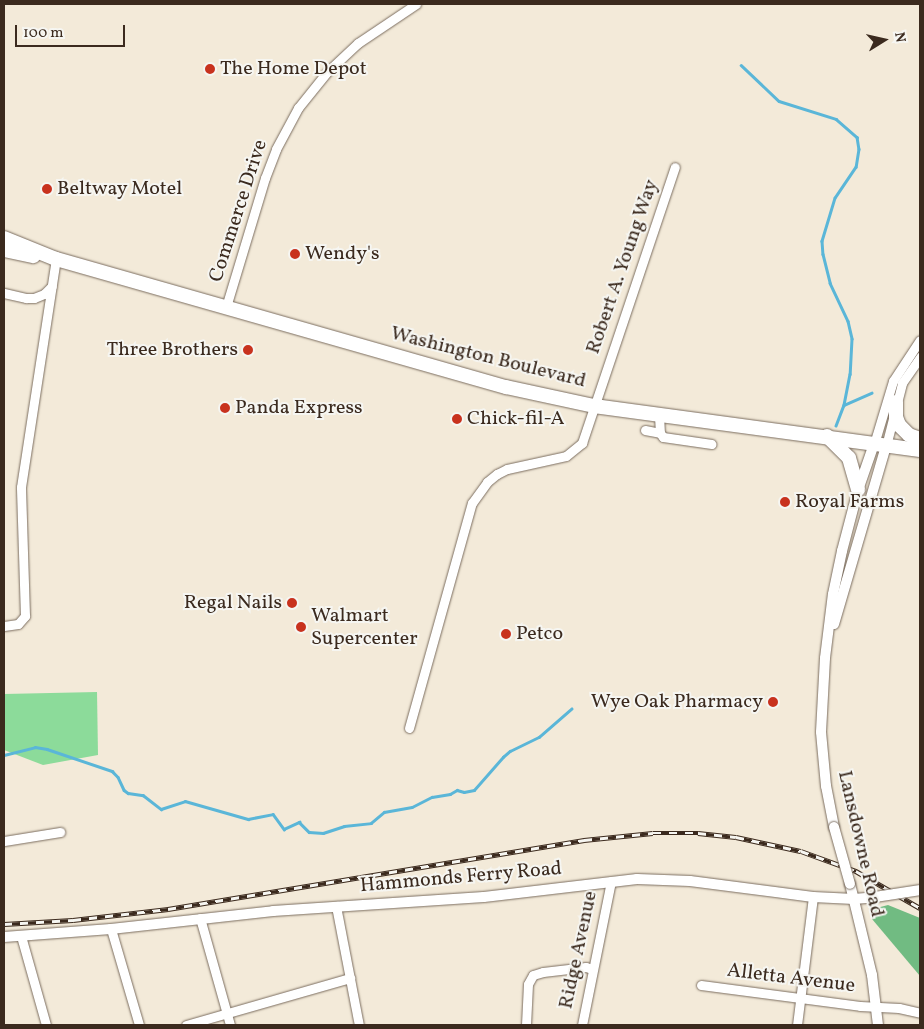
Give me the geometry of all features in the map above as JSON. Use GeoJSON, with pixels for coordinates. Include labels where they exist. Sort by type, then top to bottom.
{"type":"FeatureCollection","features":[{"type":"Feature","properties":{"kind":"main road","name":"Washington Boulevard"},"geometry":{"type":"LineString","coordinates":[[4,238],[56,259]]}},
{"type":"Feature","properties":{"kind":"main road","name":"Washington Boulevard"},"geometry":{"type":"LineString","coordinates":[[4,250],[56,259],[496,384],[594,406],[920,450]]}},
{"type":"Feature","properties":{"kind":"main road"},"geometry":{"type":"LineString","coordinates":[[896,402],[898,425],[909,435],[920,438]]}},
{"type":"Feature","properties":{"kind":"main road"},"geometry":{"type":"LineString","coordinates":[[827,436],[849,458],[858,490]]}},
{"type":"Feature","properties":{"kind":"street","name":"Commerce Drive"},"geometry":{"type":"LineString","coordinates":[[226,307],[265,178],[276,149],[298,108],[327,72],[353,48],[374,31],[416,4]]}},
{"type":"Feature","properties":{"kind":"street","name":"Robert A. Young Way"},"geometry":{"type":"LineString","coordinates":[[408,728],[472,503],[488,482],[497,474],[507,469],[566,456],[582,443],[675,167]]}},
{"type":"Feature","properties":{"kind":"street"},"geometry":{"type":"LineString","coordinates":[[4,626],[23,620],[26,609],[22,487],[50,313],[56,259]]}},
{"type":"Feature","properties":{"kind":"street"},"geometry":{"type":"LineString","coordinates":[[4,292],[26,298],[34,298],[44,294],[52,286]]}},
{"type":"Feature","properties":{"kind":"street"},"geometry":{"type":"LineString","coordinates":[[880,445],[893,381],[920,340]]}},
{"type":"Feature","properties":{"kind":"street"},"geometry":{"type":"LineString","coordinates":[[880,445],[902,383],[920,357]]}},
{"type":"Feature","properties":{"kind":"street"},"geometry":{"type":"LineString","coordinates":[[659,415],[660,433]]}},
{"type":"Feature","properties":{"kind":"street"},"geometry":{"type":"LineString","coordinates":[[645,430],[660,433],[668,439],[711,444]]}},
{"type":"Feature","properties":{"kind":"street","name":"Lansdowne Road"},"geometry":{"type":"LineString","coordinates":[[878,1025],[872,975],[834,827],[826,786],[821,732],[821,697],[834,586],[858,490],[880,445]]}},
{"type":"Feature","properties":{"kind":"street","name":"Lansdowne Road"},"geometry":{"type":"LineString","coordinates":[[828,639],[842,600],[880,445]]}},
{"type":"Feature","properties":{"kind":"street"},"geometry":{"type":"LineString","coordinates":[[4,841],[60,832]]}},
{"type":"Feature","properties":{"kind":"street","name":"Hammonds Ferry Road"},"geometry":{"type":"LineString","coordinates":[[4,937],[110,929],[200,918],[336,906],[484,897],[637,879],[690,881],[813,897],[854,899],[920,890]]}},
{"type":"Feature","properties":{"kind":"street","name":"Ridge Avenue"},"geometry":{"type":"LineString","coordinates":[[582,1025],[611,881]]}},
{"type":"Feature","properties":{"kind":"street"},"geometry":{"type":"LineString","coordinates":[[797,1025],[813,897]]}},
{"type":"Feature","properties":{"kind":"street"},"geometry":{"type":"LineString","coordinates":[[336,906],[359,1025]]}},
{"type":"Feature","properties":{"kind":"street"},"geometry":{"type":"LineString","coordinates":[[200,918],[230,1025]]}},
{"type":"Feature","properties":{"kind":"street"},"geometry":{"type":"LineString","coordinates":[[110,929],[139,1025]]}},
{"type":"Feature","properties":{"kind":"street"},"geometry":{"type":"LineString","coordinates":[[21,936],[46,1025]]}},
{"type":"Feature","properties":{"kind":"street"},"geometry":{"type":"LineString","coordinates":[[526,1025],[528,984],[533,975],[586,967],[592,969]]}},
{"type":"Feature","properties":{"kind":"street"},"geometry":{"type":"LineString","coordinates":[[186,1025],[350,978]]}},
{"type":"Feature","properties":{"kind":"street","name":"Alletta Avenue"},"geometry":{"type":"LineString","coordinates":[[701,985],[800,999],[899,1008],[920,1014]]}},
{"type":"Feature","properties":{"kind":"green space"},"geometry":{"type":"Polygon","coordinates":[[[97,692],[98,755],[43,765],[4,750],[4,694],[97,692]]]}},
{"type":"Feature","properties":{"kind":"green space"},"geometry":{"type":"Polygon","coordinates":[[[888,905],[920,918],[920,976],[872,919],[873,909],[888,905]]]}},
{"type":"Feature","properties":{"kind":"waterway"},"geometry":{"type":"LineString","coordinates":[[741,65],[779,101],[836,119],[857,137],[859,149],[856,167],[835,198],[822,241],[830,283],[848,321],[852,339],[850,374],[844,405],[836,426]]}},
{"type":"Feature","properties":{"kind":"waterway"},"geometry":{"type":"LineString","coordinates":[[844,405],[871,393]]}},
{"type":"Feature","properties":{"kind":"waterway"},"geometry":{"type":"LineString","coordinates":[[4,755],[35,747],[47,749],[112,771],[118,777],[124,790],[128,793],[143,795],[161,809],[185,801],[248,819],[273,814],[284,829],[299,822],[309,832],[323,833],[344,826],[371,823],[384,812],[412,807],[432,797],[450,794],[457,790],[464,792],[474,790],[510,751],[539,737],[571,709]]}},
{"type":"Feature","properties":{"kind":"railway"},"geometry":{"type":"LineString","coordinates":[[4,924],[73,920],[168,909],[584,840],[653,833],[698,833],[736,837],[801,851],[856,871],[920,908]]}},
{"type":"Feature","properties":{"kind":"place","name":"The Home Depot"},"geometry":{"type":"Point","coordinates":[210,69]}},
{"type":"Feature","properties":{"kind":"place","name":"Beltway Motel"},"geometry":{"type":"Point","coordinates":[47,189]}},
{"type":"Feature","properties":{"kind":"place","name":"Wendy's"},"geometry":{"type":"Point","coordinates":[295,254]}},
{"type":"Feature","properties":{"kind":"place","name":"Three Brothers"},"geometry":{"type":"Point","coordinates":[248,350]}},
{"type":"Feature","properties":{"kind":"place","name":"Panda Express"},"geometry":{"type":"Point","coordinates":[225,408]}},
{"type":"Feature","properties":{"kind":"place","name":"Chick-fil-A"},"geometry":{"type":"Point","coordinates":[457,419]}},
{"type":"Feature","properties":{"kind":"place","name":"Royal Farms"},"geometry":{"type":"Point","coordinates":[785,502]}},
{"type":"Feature","properties":{"kind":"place","name":"Regal Nails"},"geometry":{"type":"Point","coordinates":[292,603]}},
{"type":"Feature","properties":{"kind":"place","name":"Walmart Supercenter"},"geometry":{"type":"Point","coordinates":[301,627]}},
{"type":"Feature","properties":{"kind":"place","name":"Petco"},"geometry":{"type":"Point","coordinates":[506,634]}},
{"type":"Feature","properties":{"kind":"place","name":"Wye Oak Pharmacy"},"geometry":{"type":"Point","coordinates":[773,702]}}]}
